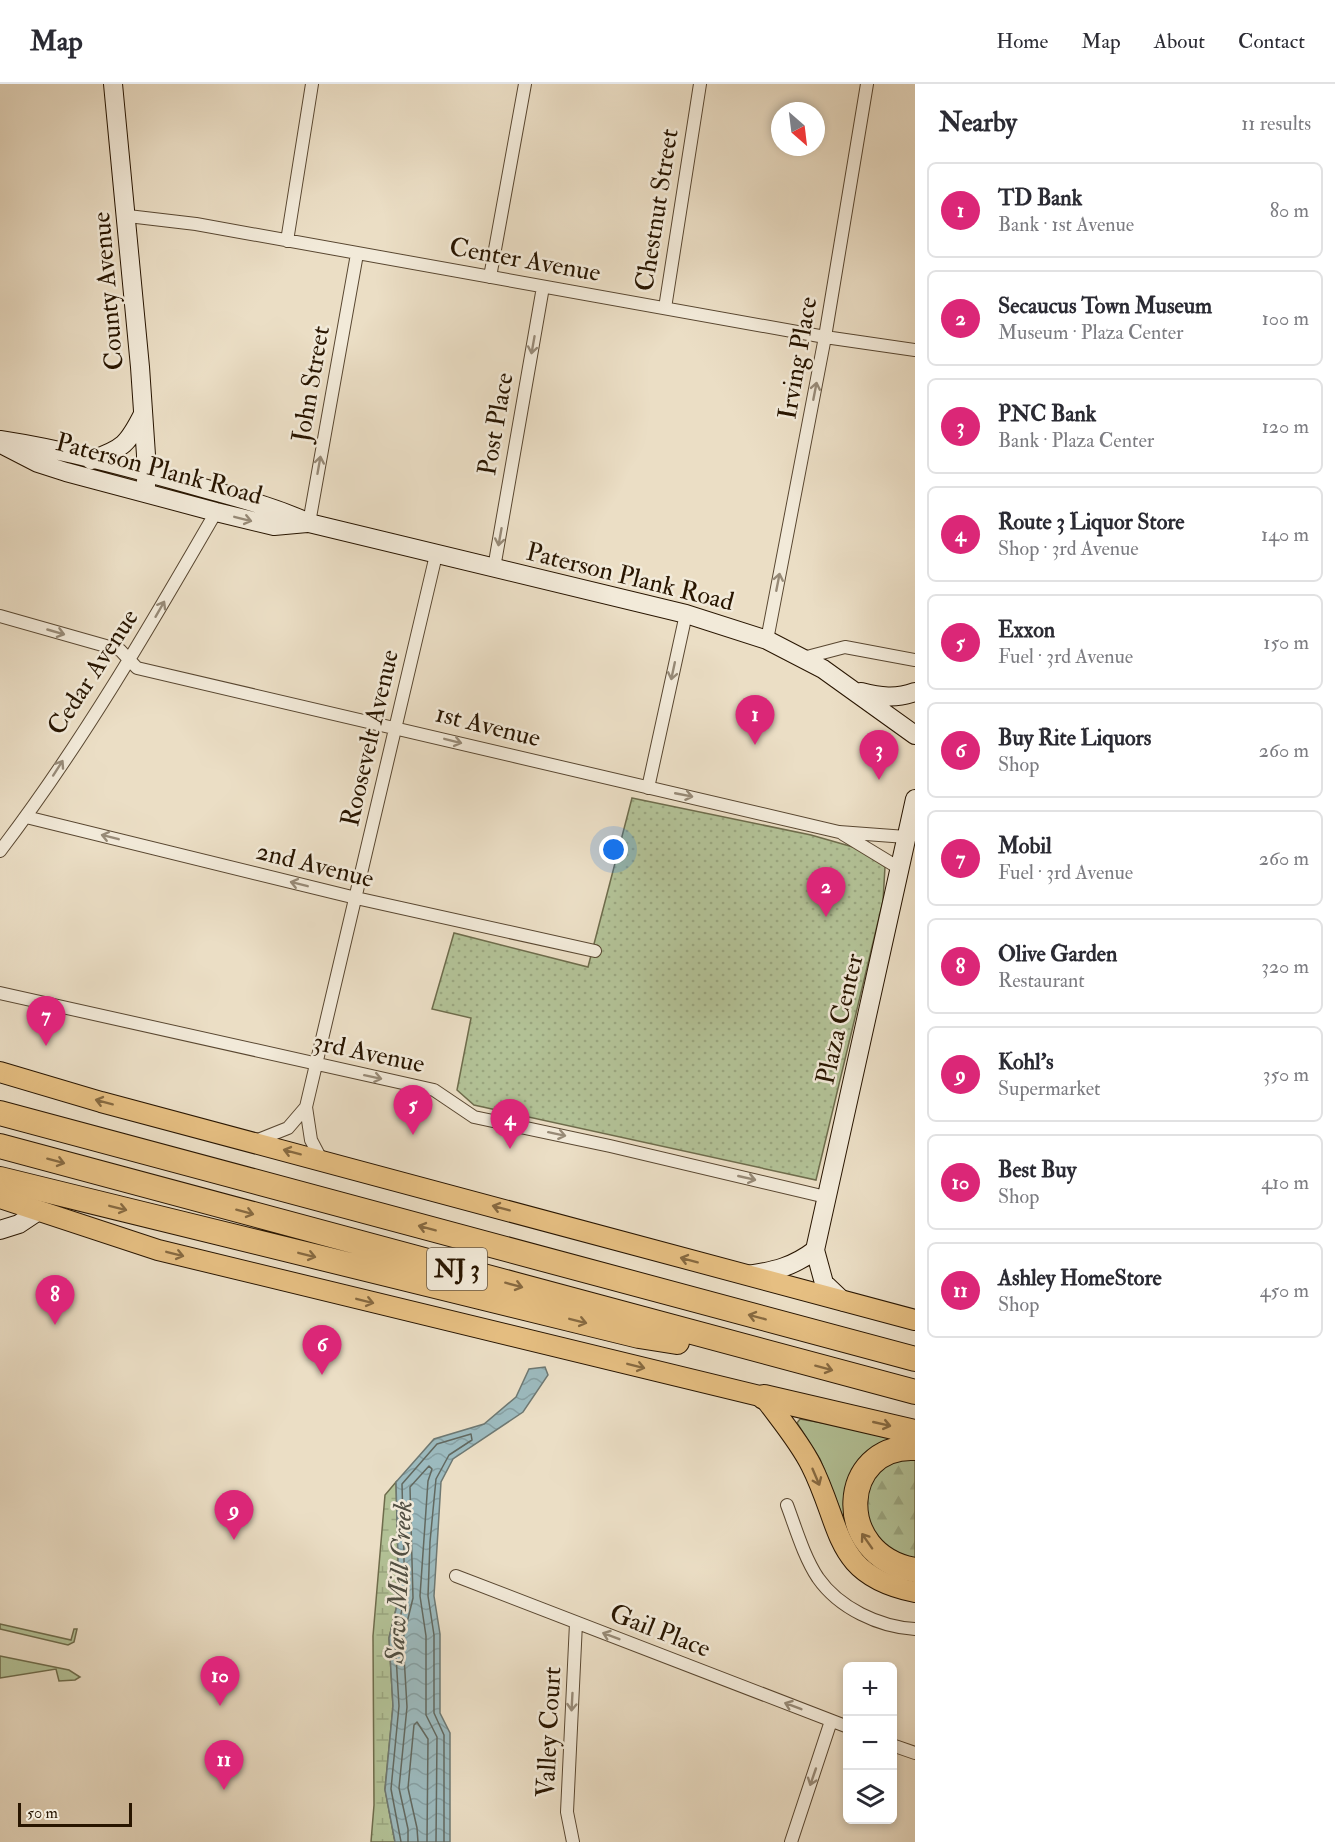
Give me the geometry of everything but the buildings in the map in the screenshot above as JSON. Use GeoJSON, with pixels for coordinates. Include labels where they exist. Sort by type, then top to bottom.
{"type":"FeatureCollection","features":[{"type":"Feature","properties":{"kind":"highway"},"geometry":{"type":"LineString","coordinates":[[0,1106],[38,1123]]}},
{"type":"Feature","properties":{"kind":"highway","name":"NJ 3"},"geometry":{"type":"LineString","coordinates":[[0,1113],[915,1359]]}},
{"type":"Feature","properties":{"kind":"highway","name":"NJ 3"},"geometry":{"type":"LineString","coordinates":[[0,1146],[915,1392]]}},
{"type":"Feature","properties":{"kind":"highway"},"geometry":{"type":"LineString","coordinates":[[0,1179],[639,1336],[791,1359]]}},
{"type":"Feature","properties":{"kind":"highway"},"geometry":{"type":"LineString","coordinates":[[764,1397],[915,1432]]}},
{"type":"Feature","properties":{"kind":"highway"},"geometry":{"type":"LineString","coordinates":[[915,1448],[896,1450],[878,1459],[860,1483],[854,1506],[858,1527],[871,1548],[892,1564],[915,1570]]}},
{"type":"Feature","properties":{"kind":"main road","name":"County Avenue"},"geometry":{"type":"LineString","coordinates":[[113,84],[128,216],[147,473],[146,493]]}},
{"type":"Feature","properties":{"kind":"main road"},"geometry":{"type":"LineString","coordinates":[[91,460],[124,447],[143,413]]}},
{"type":"Feature","properties":{"kind":"main road","name":"Paterson Plank Road"},"geometry":{"type":"LineString","coordinates":[[0,442],[38,463],[216,512],[274,526],[309,523]]}},
{"type":"Feature","properties":{"kind":"main road","name":"Paterson Plank Road"},"geometry":{"type":"LineString","coordinates":[[0,442],[46,447],[281,509],[309,523],[686,614],[767,640],[803,658],[853,690],[915,735]]}},
{"type":"Feature","properties":{"kind":"main road"},"geometry":{"type":"LineString","coordinates":[[853,690],[881,697],[902,697],[915,692]]}},
{"type":"Feature","properties":{"kind":"main road","name":"Plaza Center"},"geometry":{"type":"LineString","coordinates":[[844,1302],[824,1283],[815,1250],[915,800]]}},
{"type":"Feature","properties":{"kind":"main road"},"geometry":{"type":"LineString","coordinates":[[0,1072],[915,1320]]}},
{"type":"Feature","properties":{"kind":"main road"},"geometry":{"type":"LineString","coordinates":[[0,1198],[158,1250],[764,1397],[812,1466],[843,1545],[855,1563],[874,1580],[915,1592]]}},
{"type":"Feature","properties":{"kind":"main road"},"geometry":{"type":"LineString","coordinates":[[0,1230],[19,1224],[37,1212]]}},
{"type":"Feature","properties":{"kind":"main road"},"geometry":{"type":"LineString","coordinates":[[745,1275],[780,1270],[794,1265],[815,1250]]}},
{"type":"Feature","properties":{"kind":"street"},"geometry":{"type":"LineString","coordinates":[[287,241],[312,84]]}},
{"type":"Feature","properties":{"kind":"street"},"geometry":{"type":"LineString","coordinates":[[490,277],[525,84]]}},
{"type":"Feature","properties":{"kind":"street","name":"Chestnut Street"},"geometry":{"type":"LineString","coordinates":[[665,308],[700,84]]}},
{"type":"Feature","properties":{"kind":"street","name":"Irving Place"},"geometry":{"type":"LineString","coordinates":[[767,640],[825,337],[867,84]]}},
{"type":"Feature","properties":{"kind":"street","name":"Center Avenue"},"geometry":{"type":"LineString","coordinates":[[128,216],[195,224],[825,337],[915,350]]}},
{"type":"Feature","properties":{"kind":"street","name":"John Street"},"geometry":{"type":"LineString","coordinates":[[309,523],[357,254]]}},
{"type":"Feature","properties":{"kind":"street","name":"Post Place"},"geometry":{"type":"LineString","coordinates":[[494,568],[543,287]]}},
{"type":"Feature","properties":{"kind":"street","name":"Cedar Avenue"},"geometry":{"type":"LineString","coordinates":[[0,851],[26,817],[130,659],[216,512]]}},
{"type":"Feature","properties":{"kind":"street","name":"Roosevelt Avenue"},"geometry":{"type":"LineString","coordinates":[[322,1161],[310,1140],[306,1107],[436,555]]}},
{"type":"Feature","properties":{"kind":"street"},"geometry":{"type":"LineString","coordinates":[[648,788],[686,614]]}},
{"type":"Feature","properties":{"kind":"street","name":"1st Avenue"},"geometry":{"type":"LineString","coordinates":[[0,616],[120,650],[137,668],[840,832],[906,837]]}},
{"type":"Feature","properties":{"kind":"street"},"geometry":{"type":"LineString","coordinates":[[803,658],[844,647],[915,660]]}},
{"type":"Feature","properties":{"kind":"street","name":"2nd Avenue"},"geometry":{"type":"LineString","coordinates":[[26,817],[356,898],[595,951]]}},
{"type":"Feature","properties":{"kind":"street","name":"1st Avenue"},"geometry":{"type":"LineString","coordinates":[[840,832],[899,868]]}},
{"type":"Feature","properties":{"kind":"street","name":"3rd Avenue"},"geometry":{"type":"LineString","coordinates":[[0,993],[434,1090],[474,1117],[610,1146],[826,1197]]}},
{"type":"Feature","properties":{"kind":"street","name":"Roosevelt Avenue"},"geometry":{"type":"LineString","coordinates":[[253,1142],[288,1128],[306,1107]]}},
{"type":"Feature","properties":{"kind":"street"},"geometry":{"type":"LineString","coordinates":[[787,1505],[810,1564],[828,1589],[849,1606],[871,1618],[915,1629]]}},
{"type":"Feature","properties":{"kind":"street","name":"Gail Place"},"geometry":{"type":"LineString","coordinates":[[456,1576],[843,1725]]}},
{"type":"Feature","properties":{"kind":"street","name":"Valley Court"},"geometry":{"type":"LineString","coordinates":[[573,1842],[567,1812],[576,1623]]}},
{"type":"Feature","properties":{"kind":"street"},"geometry":{"type":"LineString","coordinates":[[790,1842],[831,1721]]}},
{"type":"Feature","properties":{"kind":"street"},"geometry":{"type":"LineString","coordinates":[[897,1747],[915,1754]]}},
{"type":"Feature","properties":{"kind":"green space"},"geometry":{"type":"Polygon","coordinates":[[[632,798],[811,835],[860,849],[885,867],[883,901],[816,1180],[474,1105],[457,1090],[471,1018],[432,1009],[454,933],[588,967],[632,798]]]}},
{"type":"Feature","properties":{"kind":"green space"},"geometry":{"type":"Polygon","coordinates":[[[800,1419],[915,1439],[847,1527],[820,1459],[797,1423],[800,1419]]]}},
{"type":"Feature","properties":{"kind":"green space"},"geometry":{"type":"Polygon","coordinates":[[[915,1455],[915,1561],[890,1550],[877,1541],[865,1521],[864,1509],[869,1487],[883,1467],[894,1459],[915,1455]]]}},
{"type":"Feature","properties":{"kind":"green space"},"geometry":{"type":"Polygon","coordinates":[[[396,1482],[399,1597],[389,1638],[393,1706],[385,1789],[395,1842],[371,1842],[374,1805],[373,1636],[385,1495],[396,1482]]]}},
{"type":"Feature","properties":{"kind":"green space"},"geometry":{"type":"Polygon","coordinates":[[[0,1624],[71,1640],[74,1629],[77,1629],[74,1642],[68,1645],[0,1629],[0,1624]]]}},
{"type":"Feature","properties":{"kind":"green space"},"geometry":{"type":"Polygon","coordinates":[[[0,1656],[69,1670],[80,1677],[75,1680],[59,1681],[56,1669],[0,1678],[0,1656]]]}},
{"type":"Feature","properties":{"kind":"water","name":"Saw Mill Creek"},"geometry":{"type":"Polygon","coordinates":[[[545,1367],[548,1375],[523,1412],[453,1459],[441,1482],[434,1596],[440,1634],[440,1713],[450,1733],[450,1842],[395,1842],[385,1790],[393,1706],[389,1638],[399,1597],[396,1482],[434,1439],[484,1424],[516,1397],[529,1369],[545,1367]]]}},
{"type":"Feature","properties":{"kind":"place","name":"TD Bank"},"geometry":{"type":"Point","coordinates":[755,745]}},
{"type":"Feature","properties":{"kind":"place","name":"PNC Bank"},"geometry":{"type":"Point","coordinates":[879,780]}},
{"type":"Feature","properties":{"kind":"place","name":"Secaucus Town Museum"},"geometry":{"type":"Point","coordinates":[826,917]}},
{"type":"Feature","properties":{"kind":"place","name":"Mobil"},"geometry":{"type":"Point","coordinates":[46,1046]}},
{"type":"Feature","properties":{"kind":"place","name":"Exxon"},"geometry":{"type":"Point","coordinates":[413,1135]}},
{"type":"Feature","properties":{"kind":"place","name":"Route 3 Liquor Store"},"geometry":{"type":"Point","coordinates":[510,1149]}},
{"type":"Feature","properties":{"kind":"place","name":"Olive Garden"},"geometry":{"type":"Point","coordinates":[55,1325]}},
{"type":"Feature","properties":{"kind":"place","name":"Buy Rite Liquors"},"geometry":{"type":"Point","coordinates":[322,1375]}},
{"type":"Feature","properties":{"kind":"place","name":"Kohl's"},"geometry":{"type":"Point","coordinates":[234,1540]}},
{"type":"Feature","properties":{"kind":"place","name":"Best Buy"},"geometry":{"type":"Point","coordinates":[220,1706]}},
{"type":"Feature","properties":{"kind":"place","name":"Ashley HomeStore"},"geometry":{"type":"Point","coordinates":[224,1790]}}]}
